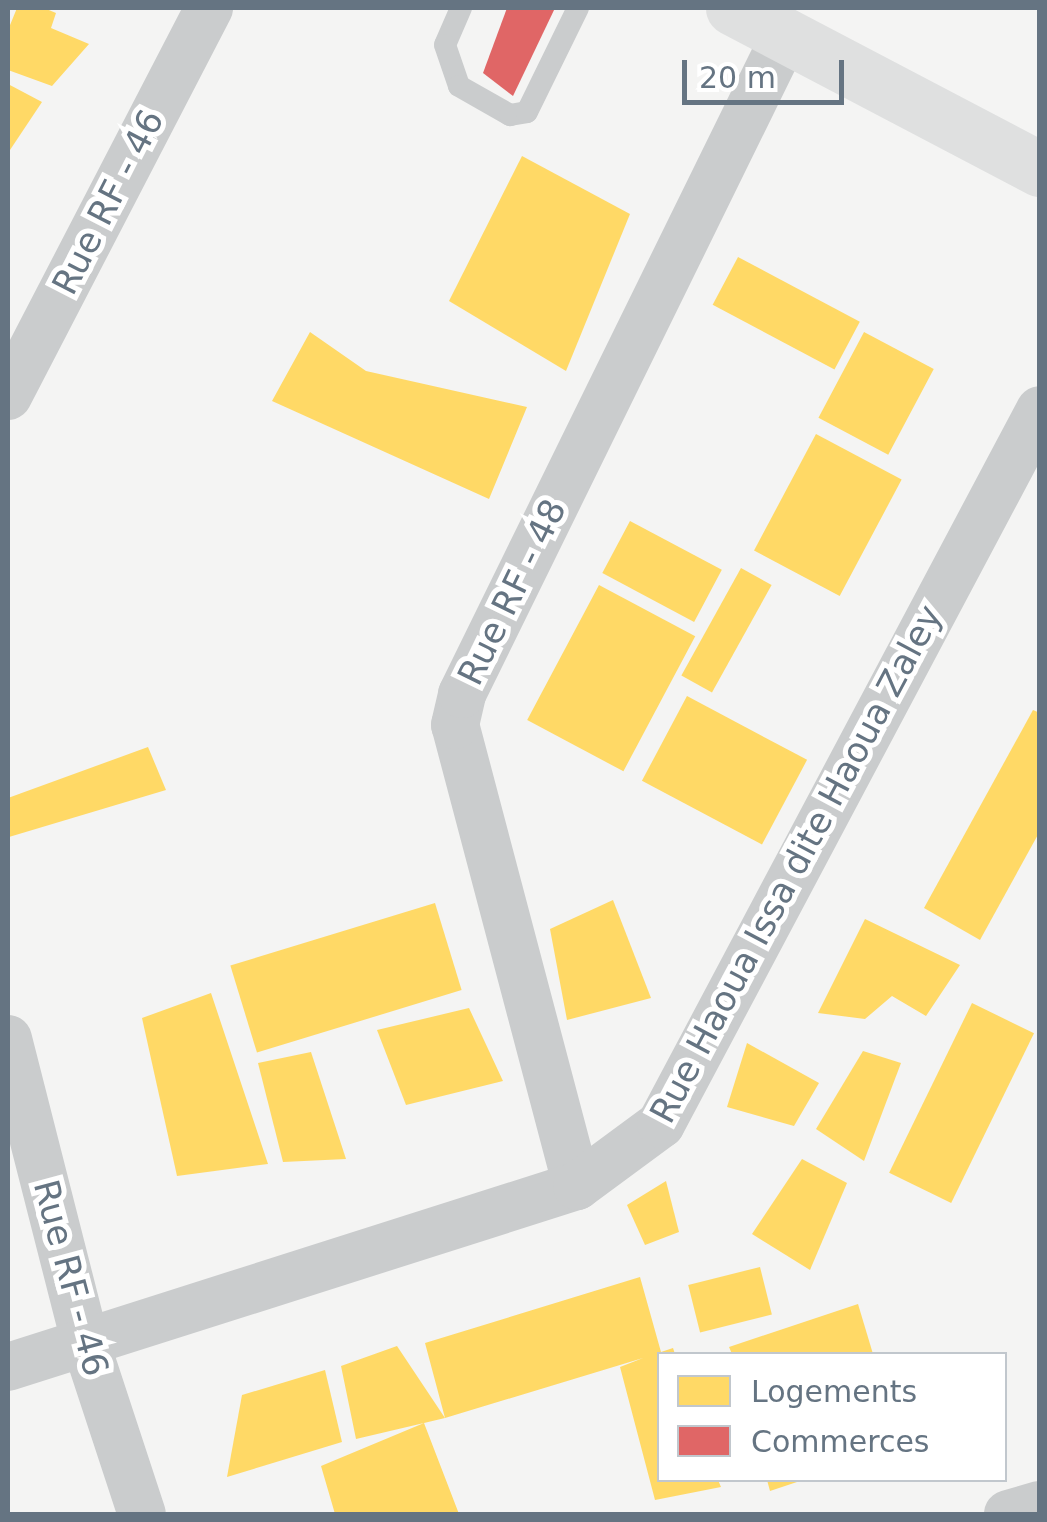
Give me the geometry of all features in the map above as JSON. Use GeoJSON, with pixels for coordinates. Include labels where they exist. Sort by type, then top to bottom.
{"type":"FeatureCollection","features":[{"type":"Feature","properties":{"kind":"main road"},"geometry":{"type":"LineString","coordinates":[[733,8],[1040,169]]}},
{"type":"Feature","properties":{"kind":"street","name":"Rue RF - 46"},"geometry":{"type":"LineString","coordinates":[[8,396],[209,8]]}},
{"type":"Feature","properties":{"kind":"street","name":"Rue RF - 48"},"geometry":{"type":"LineString","coordinates":[[577,1186],[455,725],[462,694],[786,34]]}},
{"type":"Feature","properties":{"kind":"street","name":"Rue Haoua Issa dite Haoua Zaley"},"geometry":{"type":"LineString","coordinates":[[8,1368],[577,1186],[661,1124],[1040,410]]}},
{"type":"Feature","properties":{"kind":"street","name":"Rue RF - 46"},"geometry":{"type":"LineString","coordinates":[[8,1039],[85,1341],[142,1514]]}},
{"type":"Feature","properties":{"kind":"street"},"geometry":{"type":"LineString","coordinates":[[1008,1514],[1040,1506]]}},
{"type":"Feature","properties":{"kind":"lane"},"geometry":{"type":"LineString","coordinates":[[461,8],[446,45],[459,86],[510,115],[527,112],[578,8]]}},
{"type":"Feature","properties":{"kind":"building: Logements"},"geometry":{"type":"Polygon","coordinates":[[[17,8],[44,8],[56,13],[51,28],[89,44],[52,86],[8,70],[8,30],[17,8]]]}},
{"type":"Feature","properties":{"kind":"building: Logements"},"geometry":{"type":"Polygon","coordinates":[[[8,84],[42,102],[8,153],[8,84]]]}},
{"type":"Feature","properties":{"kind":"building: Logements"},"geometry":{"type":"Polygon","coordinates":[[[522,156],[630,214],[566,371],[449,301],[522,156]]]}},
{"type":"Feature","properties":{"kind":"building: Logements"},"geometry":{"type":"Polygon","coordinates":[[[738,257],[860,322],[834,369],[713,305],[738,257]]]}},
{"type":"Feature","properties":{"kind":"building: Logements"},"geometry":{"type":"Polygon","coordinates":[[[310,332],[366,371],[527,407],[489,499],[272,401],[310,332]]]}},
{"type":"Feature","properties":{"kind":"building: Logements"},"geometry":{"type":"Polygon","coordinates":[[[864,332],[934,369],[888,455],[818,418],[864,332]]]}},
{"type":"Feature","properties":{"kind":"building: Logements"},"geometry":{"type":"Polygon","coordinates":[[[816,434],[902,480],[840,596],[754,551],[816,434]]]}},
{"type":"Feature","properties":{"kind":"building: Logements"},"geometry":{"type":"Polygon","coordinates":[[[630,521],[722,570],[694,622],[602,573],[630,521]]]}},
{"type":"Feature","properties":{"kind":"building: Logements"},"geometry":{"type":"Polygon","coordinates":[[[741,568],[772,585],[712,693],[681,676],[741,568]]]}},
{"type":"Feature","properties":{"kind":"building: Logements"},"geometry":{"type":"Polygon","coordinates":[[[599,585],[695,636],[623,771],[527,720],[599,585]]]}},
{"type":"Feature","properties":{"kind":"building: Logements"},"geometry":{"type":"Polygon","coordinates":[[[687,696],[807,760],[762,845],[642,781],[687,696]]]}},
{"type":"Feature","properties":{"kind":"building: Logements"},"geometry":{"type":"Polygon","coordinates":[[[1033,710],[1040,713],[1040,831],[980,940],[924,908],[1033,710]]]}},
{"type":"Feature","properties":{"kind":"building: Logements"},"geometry":{"type":"Polygon","coordinates":[[[148,747],[166,790],[9,837],[8,798],[148,747]]]}},
{"type":"Feature","properties":{"kind":"building: Logements"},"geometry":{"type":"Polygon","coordinates":[[[613,900],[651,998],[567,1020],[550,929],[613,900]]]}},
{"type":"Feature","properties":{"kind":"building: Logements"},"geometry":{"type":"Polygon","coordinates":[[[435,903],[462,990],[257,1053],[230,966],[435,903]]]}},
{"type":"Feature","properties":{"kind":"building: Logements"},"geometry":{"type":"Polygon","coordinates":[[[865,919],[960,965],[926,1016],[892,996],[865,1019],[818,1013],[865,919]]]}},
{"type":"Feature","properties":{"kind":"building: Logements"},"geometry":{"type":"Polygon","coordinates":[[[211,993],[268,1164],[177,1176],[142,1018],[211,993]]]}},
{"type":"Feature","properties":{"kind":"building: Logements"},"geometry":{"type":"Polygon","coordinates":[[[972,1003],[1034,1033],[951,1203],[889,1173],[972,1003]]]}},
{"type":"Feature","properties":{"kind":"building: Logements"},"geometry":{"type":"Polygon","coordinates":[[[469,1008],[503,1081],[406,1105],[377,1030],[469,1008]]]}},
{"type":"Feature","properties":{"kind":"building: Logements"},"geometry":{"type":"Polygon","coordinates":[[[747,1043],[819,1083],[794,1126],[727,1107],[747,1043]]]}},
{"type":"Feature","properties":{"kind":"building: Logements"},"geometry":{"type":"Polygon","coordinates":[[[863,1051],[901,1063],[864,1161],[816,1129],[863,1051]]]}},
{"type":"Feature","properties":{"kind":"building: Logements"},"geometry":{"type":"Polygon","coordinates":[[[311,1052],[346,1159],[283,1162],[258,1063],[311,1052]]]}},
{"type":"Feature","properties":{"kind":"building: Logements"},"geometry":{"type":"Polygon","coordinates":[[[802,1159],[847,1183],[810,1270],[752,1234],[802,1159]]]}},
{"type":"Feature","properties":{"kind":"building: Logements"},"geometry":{"type":"Polygon","coordinates":[[[666,1181],[679,1232],[645,1245],[627,1205],[666,1181]]]}},
{"type":"Feature","properties":{"kind":"building: Logements"},"geometry":{"type":"Polygon","coordinates":[[[760,1267],[772,1315],[700,1332],[688,1285],[760,1267]]]}},
{"type":"Feature","properties":{"kind":"building: Logements"},"geometry":{"type":"Polygon","coordinates":[[[640,1277],[661,1352],[657,1352],[657,1482],[719,1482],[721,1487],[655,1500],[620,1367],[643,1358],[445,1418],[425,1343],[640,1277]]]}},
{"type":"Feature","properties":{"kind":"building: Logements"},"geometry":{"type":"Polygon","coordinates":[[[858,1304],[872,1352],[731,1352],[729,1347],[858,1304]]]}},
{"type":"Feature","properties":{"kind":"building: Logements"},"geometry":{"type":"Polygon","coordinates":[[[397,1346],[445,1418],[356,1439],[341,1366],[397,1346]]]}},
{"type":"Feature","properties":{"kind":"building: Logements"},"geometry":{"type":"Polygon","coordinates":[[[325,1370],[342,1442],[227,1477],[242,1395],[325,1370]]]}},
{"type":"Feature","properties":{"kind":"building: Logements"},"geometry":{"type":"Polygon","coordinates":[[[424,1423],[459,1514],[335,1514],[321,1466],[424,1423]]]}},
{"type":"Feature","properties":{"kind":"building: Logements"},"geometry":{"type":"Polygon","coordinates":[[[768,1482],[797,1482],[770,1491],[768,1482]]]}},
{"type":"Feature","properties":{"kind":"building: Commerces"},"geometry":{"type":"Polygon","coordinates":[[[507,8],[555,8],[513,96],[483,73],[507,8]]]}}]}
